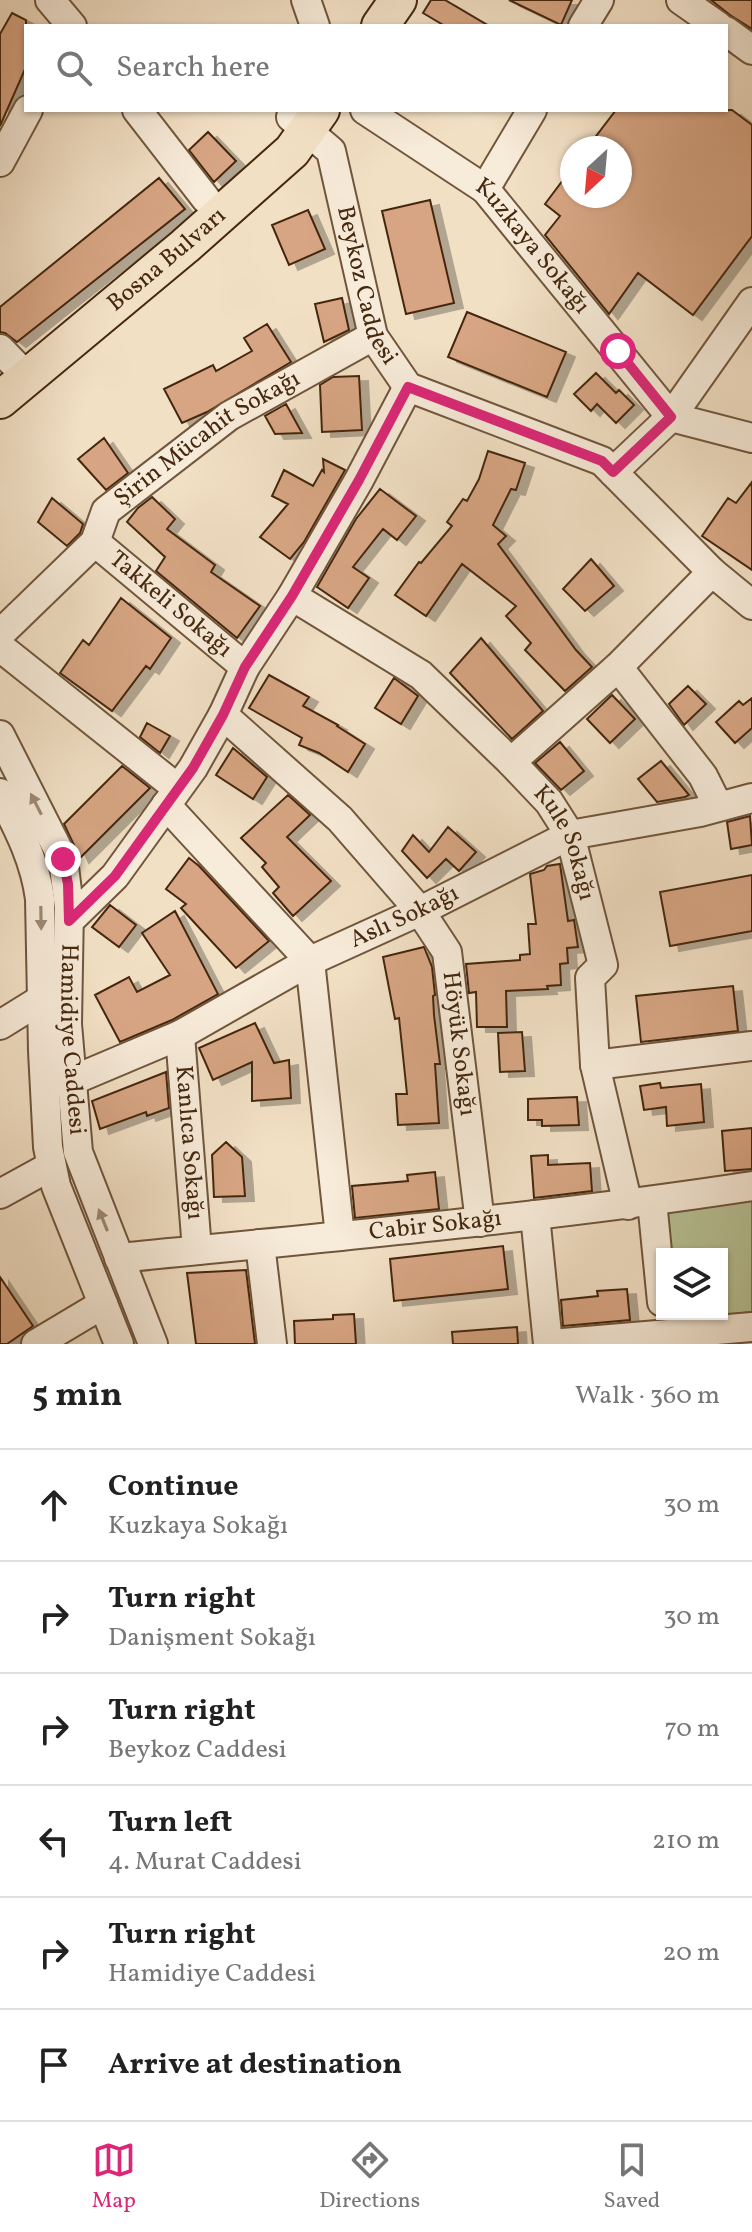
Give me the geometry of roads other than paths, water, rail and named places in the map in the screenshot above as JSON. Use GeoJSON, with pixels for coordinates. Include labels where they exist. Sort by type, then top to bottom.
{"type":"FeatureCollection","features":[{"type":"Feature","properties":{"kind":"main road"},"geometry":{"type":"LineString","coordinates":[[355,24],[372,0]]}},
{"type":"Feature","properties":{"kind":"main road"},"geometry":{"type":"LineString","coordinates":[[381,24],[398,0]]}},
{"type":"Feature","properties":{"kind":"main road","name":"Bosna Bulvarı"},"geometry":{"type":"LineString","coordinates":[[8,372],[276,137],[304,117]]}},
{"type":"Feature","properties":{"kind":"main road","name":"Bosna Bulvarı"},"geometry":{"type":"LineString","coordinates":[[8,372],[185,246],[292,151],[304,117]]}},
{"type":"Feature","properties":{"kind":"street"},"geometry":{"type":"LineString","coordinates":[[50,0],[71,18]]}},
{"type":"Feature","properties":{"kind":"street"},"geometry":{"type":"LineString","coordinates":[[306,0],[314,24]]}},
{"type":"Feature","properties":{"kind":"street"},"geometry":{"type":"LineString","coordinates":[[584,24],[599,0]]}},
{"type":"Feature","properties":{"kind":"street"},"geometry":{"type":"LineString","coordinates":[[681,0],[715,24]]}},
{"type":"Feature","properties":{"kind":"street"},"geometry":{"type":"LineString","coordinates":[[728,32],[752,50]]}},
{"type":"Feature","properties":{"kind":"street"},"geometry":{"type":"LineString","coordinates":[[0,162],[27,112]]}},
{"type":"Feature","properties":{"kind":"street"},"geometry":{"type":"LineString","coordinates":[[139,112],[206,199]]}},
{"type":"Feature","properties":{"kind":"street","name":"Kuzkaya Sokağı"},"geometry":{"type":"LineString","coordinates":[[368,112],[485,189],[671,417]]}},
{"type":"Feature","properties":{"kind":"street"},"geometry":{"type":"LineString","coordinates":[[485,189],[531,112]]}},
{"type":"Feature","properties":{"kind":"street","name":"Beykoz Caddesi"},"geometry":{"type":"LineString","coordinates":[[304,117],[331,151],[373,336],[408,387],[602,461],[712,572],[752,605]]}},
{"type":"Feature","properties":{"kind":"street"},"geometry":{"type":"LineString","coordinates":[[613,472],[671,417],[752,302]]}},
{"type":"Feature","properties":{"kind":"street","name":"Şirin Mücahit Sokağı"},"geometry":{"type":"LineString","coordinates":[[0,634],[95,542],[106,511],[229,416],[373,336]]}},
{"type":"Feature","properties":{"kind":"street"},"geometry":{"type":"LineString","coordinates":[[69,921],[115,876],[193,768],[223,715],[245,667],[292,596],[408,387]]}},
{"type":"Feature","properties":{"kind":"street"},"geometry":{"type":"LineString","coordinates":[[671,417],[752,438]]}},
{"type":"Feature","properties":{"kind":"street","name":"Takkeli Sokağı"},"geometry":{"type":"LineString","coordinates":[[95,542],[245,667]]}},
{"type":"Feature","properties":{"kind":"street"},"geometry":{"type":"LineString","coordinates":[[511,762],[618,667],[712,572]]}},
{"type":"Feature","properties":{"kind":"street","name":"Kule Sokağı"},"geometry":{"type":"LineString","coordinates":[[292,596],[421,675],[549,802],[570,835],[603,965],[590,978],[595,1065],[640,1203],[656,1275]]}},
{"type":"Feature","properties":{"kind":"street"},"geometry":{"type":"LineString","coordinates":[[0,647],[172,796],[310,961],[340,1236]]}},
{"type":"Feature","properties":{"kind":"street"},"geometry":{"type":"LineString","coordinates":[[618,667],[703,776],[718,806]]}},
{"type":"Feature","properties":{"kind":"street","name":"Höyük Sokağı"},"geometry":{"type":"LineString","coordinates":[[223,715],[340,819],[420,911],[447,952],[480,1222]]}},
{"type":"Feature","properties":{"kind":"street","name":"Hamidiye Caddesi"},"geometry":{"type":"LineString","coordinates":[[0,735],[63,859],[68,884],[69,921],[67,1024],[78,1152],[153,1344]]}},
{"type":"Feature","properties":{"kind":"street","name":"Hamidiye Caddesi"},"geometry":{"type":"LineString","coordinates":[[0,793],[12,847],[37,876],[51,1166],[119,1344]]}},
{"type":"Feature","properties":{"kind":"street","name":"Aslı Sokağı"},"geometry":{"type":"LineString","coordinates":[[71,1081],[180,1035],[310,961],[420,911],[570,835],[752,798]]}},
{"type":"Feature","properties":{"kind":"street"},"geometry":{"type":"LineString","coordinates":[[0,1025],[42,999],[68,971]]}},
{"type":"Feature","properties":{"kind":"street","name":"Kanlıca Sokağı"},"geometry":{"type":"LineString","coordinates":[[180,1035],[197,1250]]}},
{"type":"Feature","properties":{"kind":"street"},"geometry":{"type":"LineString","coordinates":[[595,1065],[752,1046]]}},
{"type":"Feature","properties":{"kind":"street"},"geometry":{"type":"LineString","coordinates":[[0,1194],[51,1166]]}},
{"type":"Feature","properties":{"kind":"street","name":"Cabir Sokağı"},"geometry":{"type":"LineString","coordinates":[[119,1258],[480,1222],[752,1186]]}},
{"type":"Feature","properties":{"kind":"street"},"geometry":{"type":"LineString","coordinates":[[535,1215],[550,1344],[665,1331],[752,1327]]}},
{"type":"Feature","properties":{"kind":"street"},"geometry":{"type":"LineString","coordinates":[[260,1244],[272,1344]]}},
{"type":"Feature","properties":{"kind":"street"},"geometry":{"type":"LineString","coordinates":[[36,1344],[103,1304]]}}]}
